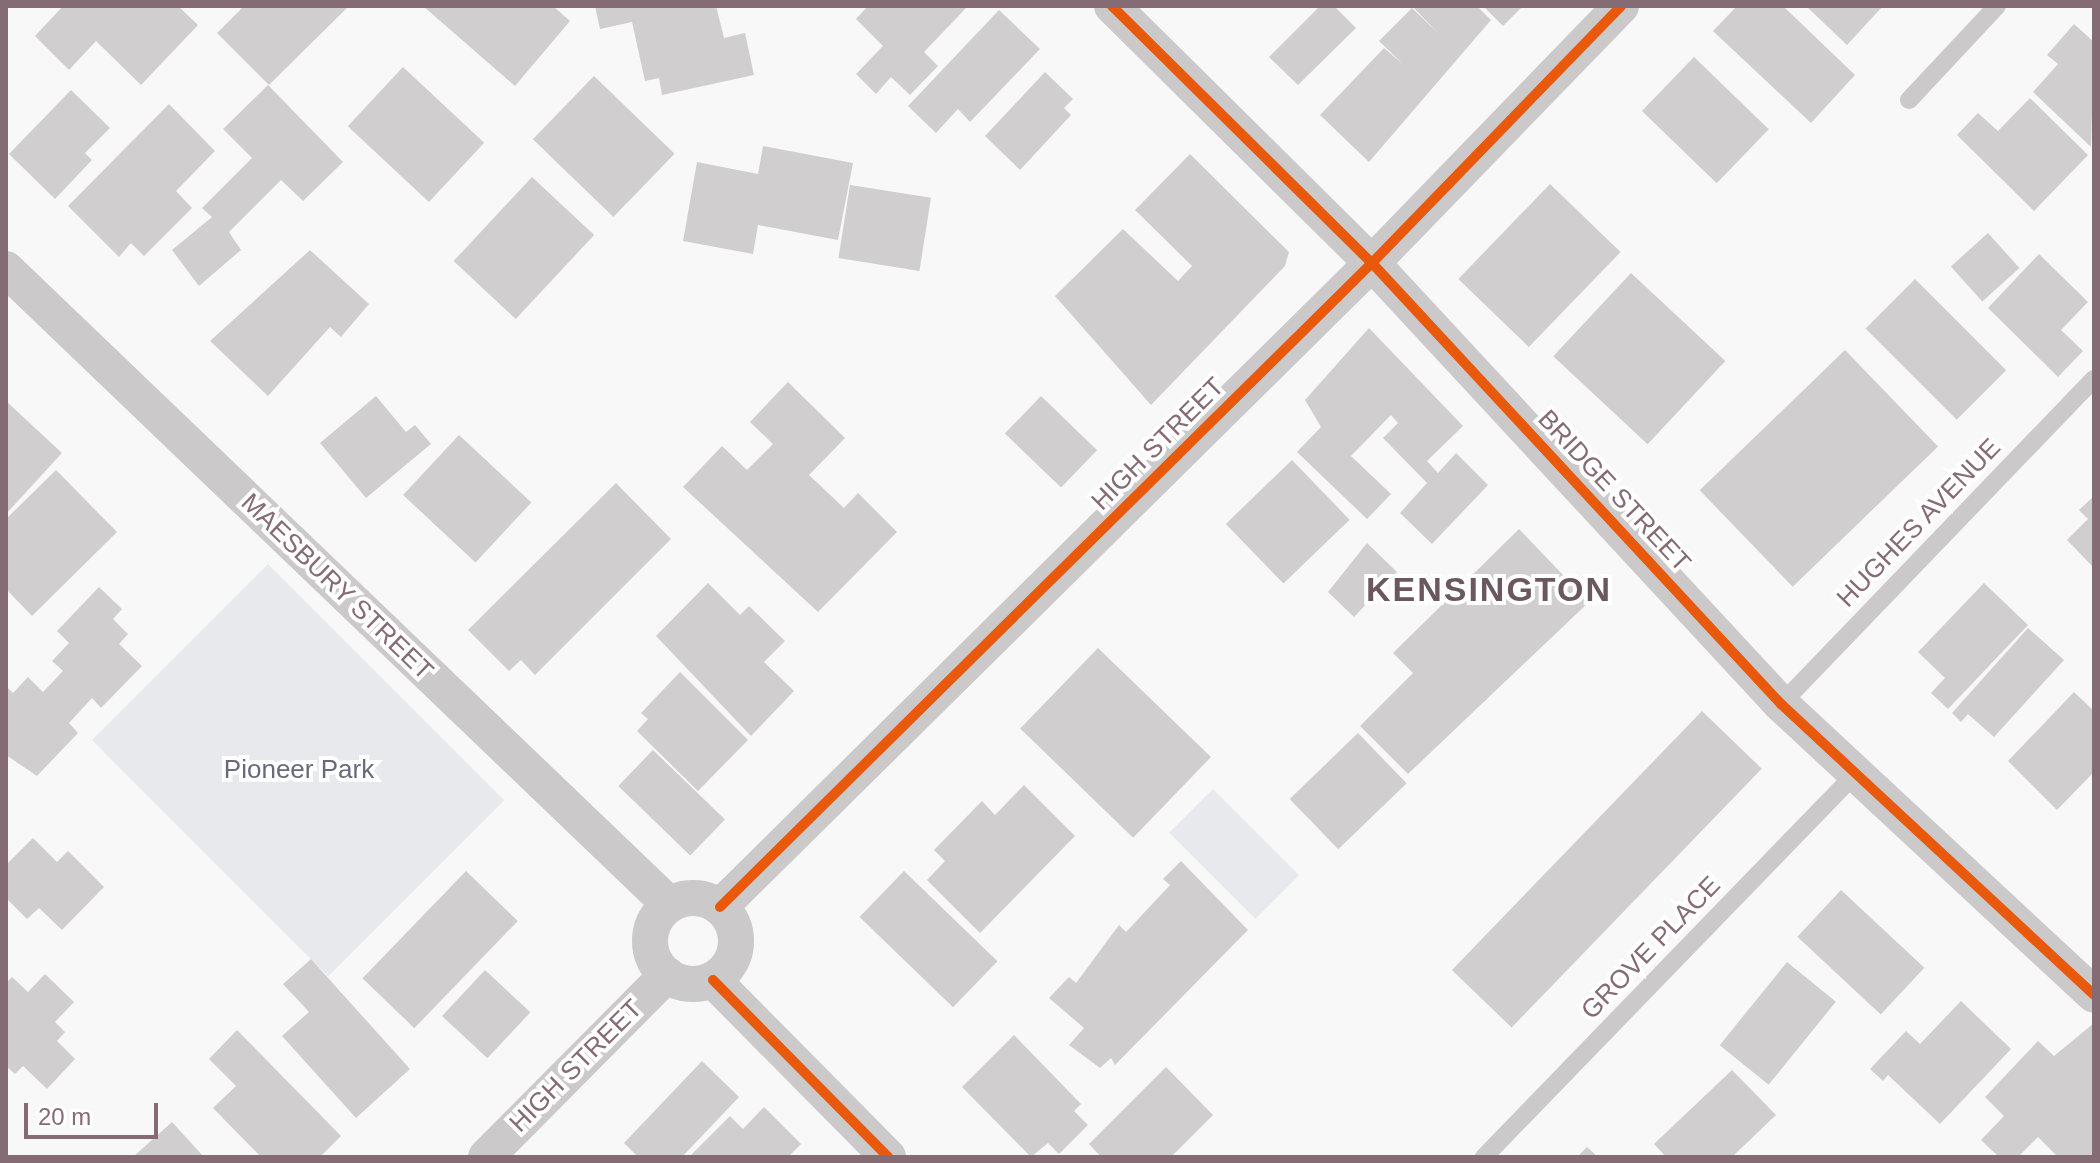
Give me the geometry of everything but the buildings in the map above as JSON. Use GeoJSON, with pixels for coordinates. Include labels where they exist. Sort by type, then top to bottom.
{"type":"FeatureCollection","features":[{"type":"Feature","properties":{"kind":"street","name":"BRIDGE STREET"},"geometry":{"type":"LineString","coordinates":[[1112,6],[1372,263],[1781,704],[2094,995]]}},
{"type":"Feature","properties":{"kind":"street","name":"HIGH STREET"},"geometry":{"type":"LineString","coordinates":[[720,907],[1372,263],[1621,6]]}},
{"type":"Feature","properties":{"kind":"street","name":"MAESBURY STREET"},"geometry":{"type":"LineString","coordinates":[[6,269],[670,905]]}},
{"type":"Feature","properties":{"kind":"street"},"geometry":{"type":"LineString","coordinates":[[698,898],[720,907],[736,947],[713,980],[684,984],[667,975],[650,939],[670,905],[698,898]]}},
{"type":"Feature","properties":{"kind":"street","name":"HIGH STREET"},"geometry":{"type":"LineString","coordinates":[[486,1157],[667,975]]}},
{"type":"Feature","properties":{"kind":"street"},"geometry":{"type":"LineString","coordinates":[[713,980],[888,1157]]}},
{"type":"Feature","properties":{"kind":"lane"},"geometry":{"type":"LineString","coordinates":[[1909,100],[1997,6]]}},
{"type":"Feature","properties":{"kind":"lane","name":"HUGHES AVENUE"},"geometry":{"type":"LineString","coordinates":[[1781,704],[2094,379]]}},
{"type":"Feature","properties":{"kind":"lane","name":"GROVE PLACE"},"geometry":{"type":"LineString","coordinates":[[1484,1157],[1854,775]]}},
{"type":"Feature","properties":{"kind":"green space","name":"Pioneer Park"},"geometry":{"type":"Polygon","coordinates":[[[268,564],[504,800],[328,976],[92,740],[268,564]]]}},
{"type":"Feature","properties":{"kind":"green space"},"geometry":{"type":"Polygon","coordinates":[[[1213,789],[1299,875],[1255,919],[1169,833],[1213,789]]]}},
{"type":"Feature","properties":{"kind":"cycle path"},"geometry":{"type":"LineString","coordinates":[[1112,6],[1372,263],[1781,704],[2094,995]]}},
{"type":"Feature","properties":{"kind":"cycle path"},"geometry":{"type":"LineString","coordinates":[[720,907],[1372,263],[1621,6]]}},
{"type":"Feature","properties":{"kind":"cycle path"},"geometry":{"type":"LineString","coordinates":[[713,980],[888,1157]]}},
{"type":"Feature","properties":{"kind":"district","name":"KENSINGTON"},"geometry":{"type":"Point","coordinates":[1489,590]}}]}
